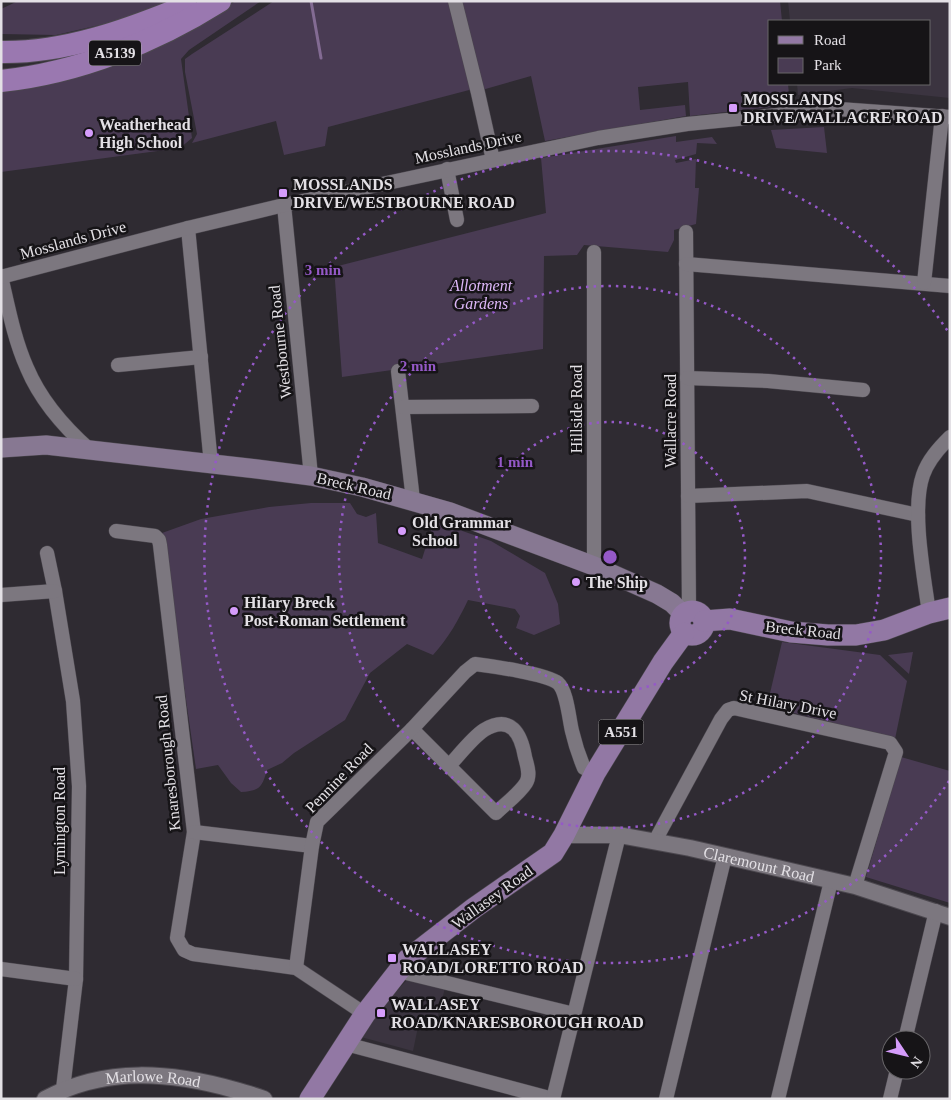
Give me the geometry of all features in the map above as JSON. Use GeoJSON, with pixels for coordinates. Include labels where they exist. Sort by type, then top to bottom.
{"type":"FeatureCollection","features":[{"type":"Feature","properties":{"kind":"highway","name":"A5139"},"geometry":{"type":"LineString","coordinates":[[1,52],[21,52],[70,44],[98,37],[135,27],[196,1]]}},
{"type":"Feature","properties":{"kind":"highway","name":"A5139"},"geometry":{"type":"LineString","coordinates":[[1,81],[61,70],[110,55],[162,34],[220,1]]}},
{"type":"Feature","properties":{"kind":"main road","name":"Breck Road"},"geometry":{"type":"LineString","coordinates":[[1,448],[46,445],[257,468],[310,476],[413,500],[594,566],[657,594],[690,620],[730,619],[791,632],[856,635],[884,630],[929,613],[950,608]]}},
{"type":"Feature","properties":{"kind":"main road","name":"A551"},"geometry":{"type":"LineString","coordinates":[[564,835],[596,773],[690,620]]}},
{"type":"Feature","properties":{"kind":"main road","name":"Wallasey Road"},"geometry":{"type":"LineString","coordinates":[[310,1099],[365,1014],[408,959],[474,908],[553,852],[564,835]]}},
{"type":"Feature","properties":{"kind":"street"},"geometry":{"type":"LineString","coordinates":[[455,1],[493,160]]}},
{"type":"Feature","properties":{"kind":"street","name":"Mosslands Drive"},"geometry":{"type":"LineString","coordinates":[[1,277],[284,205],[447,169],[618,135],[687,124],[839,109],[946,116]]}},
{"type":"Feature","properties":{"kind":"street"},"geometry":{"type":"LineString","coordinates":[[924,283],[946,116]]}},
{"type":"Feature","properties":{"kind":"street"},"geometry":{"type":"LineString","coordinates":[[447,169],[457,220]]}},
{"type":"Feature","properties":{"kind":"street","name":"Westbourne Road"},"geometry":{"type":"LineString","coordinates":[[284,205],[310,476]]}},
{"type":"Feature","properties":{"kind":"street"},"geometry":{"type":"LineString","coordinates":[[188,228],[211,464]]}},
{"type":"Feature","properties":{"kind":"street","name":"Wallacre Road"},"geometry":{"type":"LineString","coordinates":[[686,232],[690,620]]}},
{"type":"Feature","properties":{"kind":"street","name":"Hillside Road"},"geometry":{"type":"LineString","coordinates":[[594,252],[594,566]]}},
{"type":"Feature","properties":{"kind":"street"},"geometry":{"type":"LineString","coordinates":[[686,264],[950,286]]}},
{"type":"Feature","properties":{"kind":"street"},"geometry":{"type":"LineString","coordinates":[[1,277],[27,368],[42,396],[78,439],[90,450]]}},
{"type":"Feature","properties":{"kind":"street"},"geometry":{"type":"LineString","coordinates":[[118,365],[201,357]]}},
{"type":"Feature","properties":{"kind":"street"},"geometry":{"type":"LineString","coordinates":[[398,370],[413,500]]}},
{"type":"Feature","properties":{"kind":"street"},"geometry":{"type":"LineString","coordinates":[[687,378],[768,381],[864,390]]}},
{"type":"Feature","properties":{"kind":"street"},"geometry":{"type":"LineString","coordinates":[[403,408],[532,406]]}},
{"type":"Feature","properties":{"kind":"street"},"geometry":{"type":"LineString","coordinates":[[929,613],[918,515],[919,496],[923,475],[930,460],[950,437]]}},
{"type":"Feature","properties":{"kind":"street"},"geometry":{"type":"LineString","coordinates":[[688,496],[807,491],[918,515]]}},
{"type":"Feature","properties":{"kind":"street","name":"Knaresborough Road"},"geometry":{"type":"LineString","coordinates":[[116,531],[155,536],[159,540],[194,832],[177,938],[184,950],[194,954],[296,968],[365,1014]]}},
{"type":"Feature","properties":{"kind":"street","name":"Lymington Road"},"geometry":{"type":"LineString","coordinates":[[47,554],[73,701],[79,786],[76,979],[62,1089]]}},
{"type":"Feature","properties":{"kind":"street"},"geometry":{"type":"LineString","coordinates":[[1,595],[55,591]]}},
{"type":"Feature","properties":{"kind":"street","name":"Pennine Road"},"geometry":{"type":"LineString","coordinates":[[296,968],[312,846],[317,822],[475,664],[544,677],[559,684],[564,696],[578,755],[584,768],[596,773]]}},
{"type":"Feature","properties":{"kind":"street","name":"St Hilary Drive"},"geometry":{"type":"LineString","coordinates":[[655,841],[721,718],[728,710],[734,708],[890,743],[896,752],[855,886]]}},
{"type":"Feature","properties":{"kind":"street"},"geometry":{"type":"LineString","coordinates":[[412,728],[449,766],[496,813],[526,783],[529,776],[522,740],[515,729],[504,725],[483,731],[449,766]]}},
{"type":"Feature","properties":{"kind":"street"},"geometry":{"type":"LineString","coordinates":[[194,832],[312,846]]}},
{"type":"Feature","properties":{"kind":"street","name":"Claremount Road"},"geometry":{"type":"LineString","coordinates":[[564,835],[619,835],[655,841],[855,886],[943,914]]}},
{"type":"Feature","properties":{"kind":"street"},"geometry":{"type":"LineString","coordinates":[[346,1044],[553,1099],[619,835]]}},
{"type":"Feature","properties":{"kind":"street"},"geometry":{"type":"LineString","coordinates":[[666,1099],[726,856]]}},
{"type":"Feature","properties":{"kind":"street"},"geometry":{"type":"LineString","coordinates":[[778,1099],[831,881]]}},
{"type":"Feature","properties":{"kind":"street"},"geometry":{"type":"LineString","coordinates":[[908,1030],[943,914]]}},
{"type":"Feature","properties":{"kind":"street"},"geometry":{"type":"LineString","coordinates":[[1,970],[76,979]]}},
{"type":"Feature","properties":{"kind":"street"},"geometry":{"type":"LineString","coordinates":[[398,971],[574,1014]]}},
{"type":"Feature","properties":{"kind":"street","name":"Marlowe Road"},"geometry":{"type":"LineString","coordinates":[[45,1099],[62,1089],[117,1076],[141,1074],[203,1081],[253,1094],[264,1099]]}},
{"type":"Feature","properties":{"kind":"street"},"geometry":{"type":"LineString","coordinates":[[890,1099],[895,1080]]}},
{"type":"Feature","properties":{"kind":"shaded area"},"geometry":{"type":"Polygon","coordinates":[[[788,1],[950,1],[950,98],[852,88],[798,95],[797,85],[931,85],[931,20],[790,20],[788,1]]]}},
{"type":"Feature","properties":{"kind":"shaded area"},"geometry":{"type":"Polygon","coordinates":[[[407,980],[445,988],[435,1027],[419,1022],[413,1051],[361,1037],[391,997],[407,980]]]}},
{"type":"Feature","properties":{"kind":"green space"},"geometry":{"type":"Polygon","coordinates":[[[18,1],[175,1],[130,18],[56,35],[1,34],[1,9],[18,1]]]}},
{"type":"Feature","properties":{"kind":"green space"},"geometry":{"type":"Polygon","coordinates":[[[236,1],[261,1],[189,50],[181,59],[192,138],[180,148],[1,172],[1,90],[163,43],[236,1]]]}},
{"type":"Feature","properties":{"kind":"green space"},"geometry":{"type":"Polygon","coordinates":[[[274,1],[450,1],[473,89],[328,127],[325,146],[284,155],[276,121],[192,143],[197,134],[185,72],[185,59],[274,1]]]}},
{"type":"Feature","properties":{"kind":"green space"},"geometry":{"type":"Polygon","coordinates":[[[460,1],[780,1],[782,20],[768,20],[768,85],[788,85],[790,105],[690,116],[688,82],[638,87],[640,110],[685,105],[686,116],[545,141],[531,76],[482,90],[460,1]]]}},
{"type":"Feature","properties":{"kind":"green space"},"geometry":{"type":"Polygon","coordinates":[[[824,127],[827,153],[776,148],[771,130],[824,127]]]}},
{"type":"Feature","properties":{"kind":"green space","name":"Allotment Gardens"},"geometry":{"type":"Polygon","coordinates":[[[676,136],[676,142],[712,137],[717,144],[697,143],[696,154],[675,160],[676,163],[696,159],[695,188],[699,188],[696,224],[674,230],[674,240],[668,252],[584,245],[577,255],[544,256],[543,349],[342,377],[334,267],[546,213],[541,158],[676,136]]]}},
{"type":"Feature","properties":{"kind":"green space"},"geometry":{"type":"Polygon","coordinates":[[[311,503],[350,503],[357,514],[366,517],[376,513],[378,543],[422,559],[434,521],[491,541],[545,573],[558,604],[560,624],[534,635],[516,628],[520,616],[515,609],[468,600],[453,629],[433,655],[407,644],[370,673],[345,720],[282,763],[267,770],[259,787],[252,791],[241,792],[231,783],[218,765],[196,769],[162,533],[201,519],[269,507],[311,503]]]}},
{"type":"Feature","properties":{"kind":"green space"},"geometry":{"type":"Polygon","coordinates":[[[782,642],[880,655],[907,681],[895,739],[767,706],[782,642]]]}},
{"type":"Feature","properties":{"kind":"green space"},"geometry":{"type":"Polygon","coordinates":[[[913,652],[909,674],[888,655],[913,652]]]}},
{"type":"Feature","properties":{"kind":"green space"},"geometry":{"type":"Polygon","coordinates":[[[901,757],[950,771],[950,903],[866,877],[901,757]]]}},
{"type":"Feature","properties":{"kind":"waterway"},"geometry":{"type":"LineString","coordinates":[[311,1],[321,58]]}},
{"type":"Feature","properties":{"kind":"place","name":"MOSSLANDS DRIVE/WALLACRE ROAD"},"geometry":{"type":"Point","coordinates":[733,108]}},
{"type":"Feature","properties":{"kind":"place","name":"Weatherhead High School"},"geometry":{"type":"Point","coordinates":[89,133]}},
{"type":"Feature","properties":{"kind":"place","name":"MOSSLANDS DRIVE/WESTBOURNE ROAD"},"geometry":{"type":"Point","coordinates":[283,193]}},
{"type":"Feature","properties":{"kind":"place","name":"Old Grammar School"},"geometry":{"type":"Point","coordinates":[402,531]}},
{"type":"Feature","properties":{"kind":"place","name":"The Ship"},"geometry":{"type":"Point","coordinates":[576,582]}},
{"type":"Feature","properties":{"kind":"place","name":"HiIary Breck Post-Roman Settlement"},"geometry":{"type":"Point","coordinates":[234,611]}},
{"type":"Feature","properties":{"kind":"place","name":"WALLASEY ROAD/LORETTO ROAD"},"geometry":{"type":"Point","coordinates":[392,958]}},
{"type":"Feature","properties":{"kind":"place","name":"WALLASEY ROAD/KNARESBOROUGH ROAD"},"geometry":{"type":"Point","coordinates":[381,1013]}}]}
